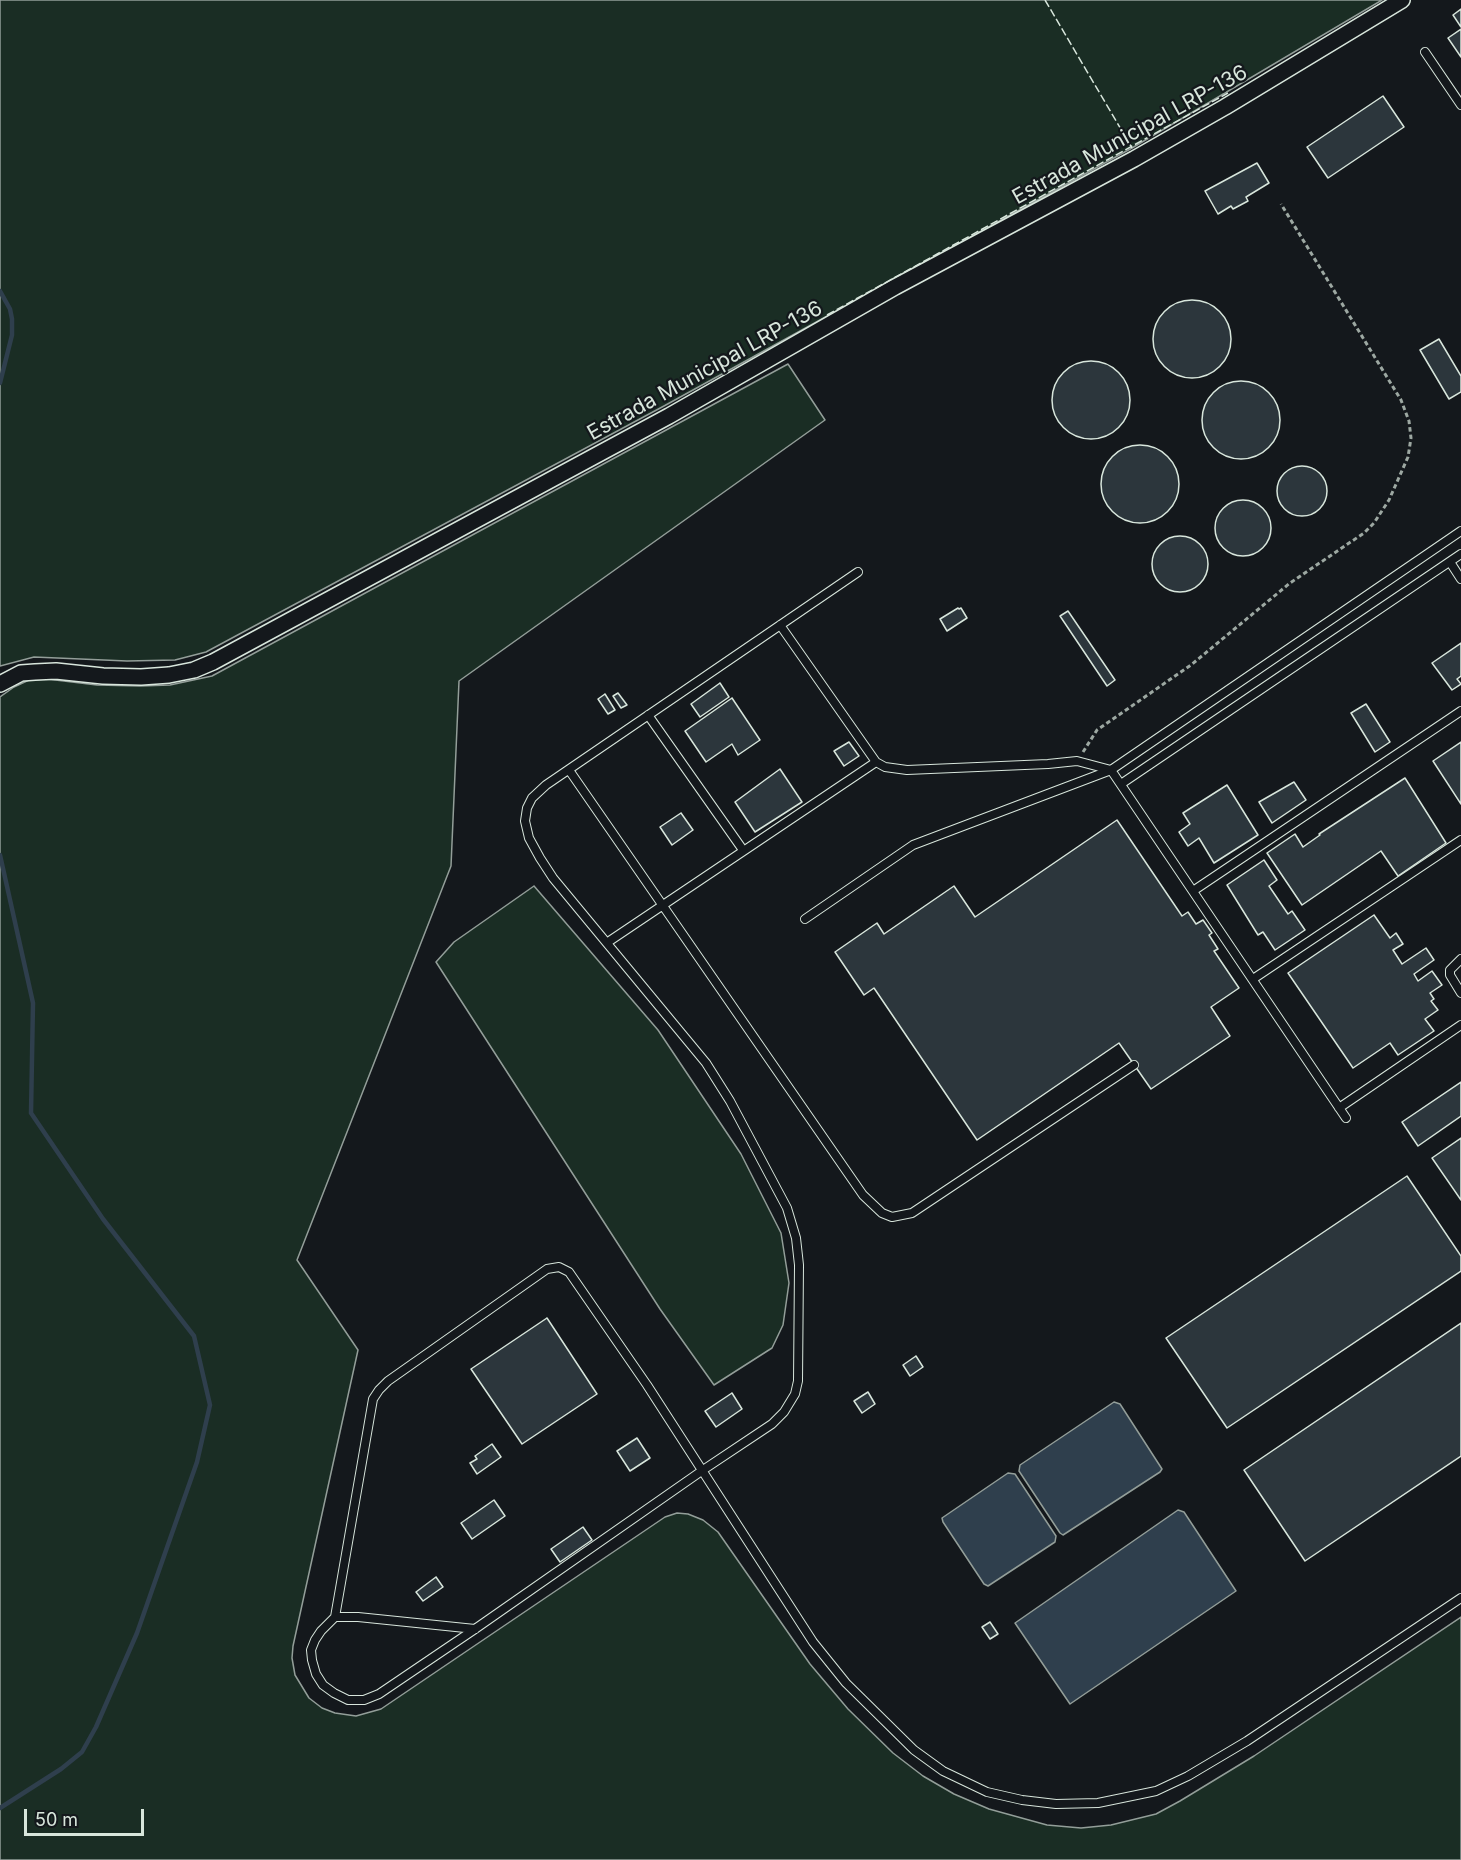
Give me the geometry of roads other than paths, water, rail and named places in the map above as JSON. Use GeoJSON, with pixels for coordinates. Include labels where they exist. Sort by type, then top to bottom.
{"type":"FeatureCollection","features":[{"type":"Feature","properties":{"kind":"street","name":"Estrada Municipal LRP-136"},"geometry":{"type":"LineString","coordinates":[[0,684],[21,673],[56,671],[141,677],[195,670],[213,662],[669,416],[895,287],[1134,159],[1402,0]]}},
{"type":"Feature","properties":{"kind":"lane"},"geometry":{"type":"LineString","coordinates":[[1425,52],[1461,105]]}},
{"type":"Feature","properties":{"kind":"lane"},"geometry":{"type":"LineString","coordinates":[[805,919],[913,845],[1111,770],[1461,531]]}},
{"type":"Feature","properties":{"kind":"lane"},"geometry":{"type":"LineString","coordinates":[[1121,784],[1461,554]]}},
{"type":"Feature","properties":{"kind":"lane"},"geometry":{"type":"LineString","coordinates":[[1450,562],[1461,579]]}},
{"type":"Feature","properties":{"kind":"lane"},"geometry":{"type":"LineString","coordinates":[[474,1629],[358,1617],[335,1617],[329,1621],[315,1640],[312,1660],[316,1674],[323,1685],[348,1700],[364,1700],[379,1694],[474,1629],[703,1470],[772,1424],[784,1412],[795,1394],[798,1381],[800,1284],[796,1238],[787,1208],[716,1078],[608,942],[553,878],[540,858],[525,821],[527,808],[532,798],[546,785],[858,572]]}},
{"type":"Feature","properties":{"kind":"lane"},"geometry":{"type":"LineString","coordinates":[[780,625],[876,762],[885,767],[907,770],[1077,761],[1111,770],[1346,1118]]}},
{"type":"Feature","properties":{"kind":"lane"},"geometry":{"type":"LineString","coordinates":[[1193,891],[1461,711]]}},
{"type":"Feature","properties":{"kind":"lane"},"geometry":{"type":"LineString","coordinates":[[648,715],[743,850]]}},
{"type":"Feature","properties":{"kind":"lane"},"geometry":{"type":"LineString","coordinates":[[608,942],[876,762]]}},
{"type":"Feature","properties":{"kind":"lane"},"geometry":{"type":"LineString","coordinates":[[569,770],[863,1195],[878,1210],[888,1216],[900,1217],[912,1213],[1134,1065]]}},
{"type":"Feature","properties":{"kind":"lane"},"geometry":{"type":"LineString","coordinates":[[1253,979],[1461,840]]}},
{"type":"Feature","properties":{"kind":"lane"},"geometry":{"type":"LineString","coordinates":[[1461,959],[1450,970],[1450,975],[1461,993]]}},
{"type":"Feature","properties":{"kind":"lane"},"geometry":{"type":"LineString","coordinates":[[1339,1108],[1461,1025]]}},
{"type":"Feature","properties":{"kind":"lane"},"geometry":{"type":"LineString","coordinates":[[335,1617],[373,1400],[388,1381],[547,1269],[559,1267],[569,1272],[703,1470],[813,1642],[846,1683],[914,1750],[943,1772],[987,1792],[1022,1800],[1056,1804],[1098,1803],[1156,1791],[1188,1776],[1247,1741],[1461,1598]]}},
{"type":"Feature","properties":{"kind":"water"},"geometry":{"type":"Polygon","coordinates":[[[1114,1402],[1120,1404],[1162,1469],[1063,1535],[1019,1471],[1020,1465],[1114,1402]]]}},
{"type":"Feature","properties":{"kind":"water"},"geometry":{"type":"Polygon","coordinates":[[[1008,1473],[1015,1474],[1056,1536],[1055,1542],[988,1586],[984,1584],[942,1518],[1008,1473]]]}},
{"type":"Feature","properties":{"kind":"water"},"geometry":{"type":"Polygon","coordinates":[[[1178,1510],[1184,1512],[1236,1591],[1070,1704],[1015,1623],[1178,1510]]]}},
{"type":"Feature","properties":{"kind":"waterway"},"geometry":{"type":"LineString","coordinates":[[0,291],[10,309],[12,319],[12,335],[0,383]]}},
{"type":"Feature","properties":{"kind":"waterway"},"geometry":{"type":"LineString","coordinates":[[0,855],[33,1003],[31,1113],[103,1219],[194,1336],[210,1405],[197,1462],[137,1633],[96,1727],[82,1752],[61,1769],[0,1808]]}}]}
